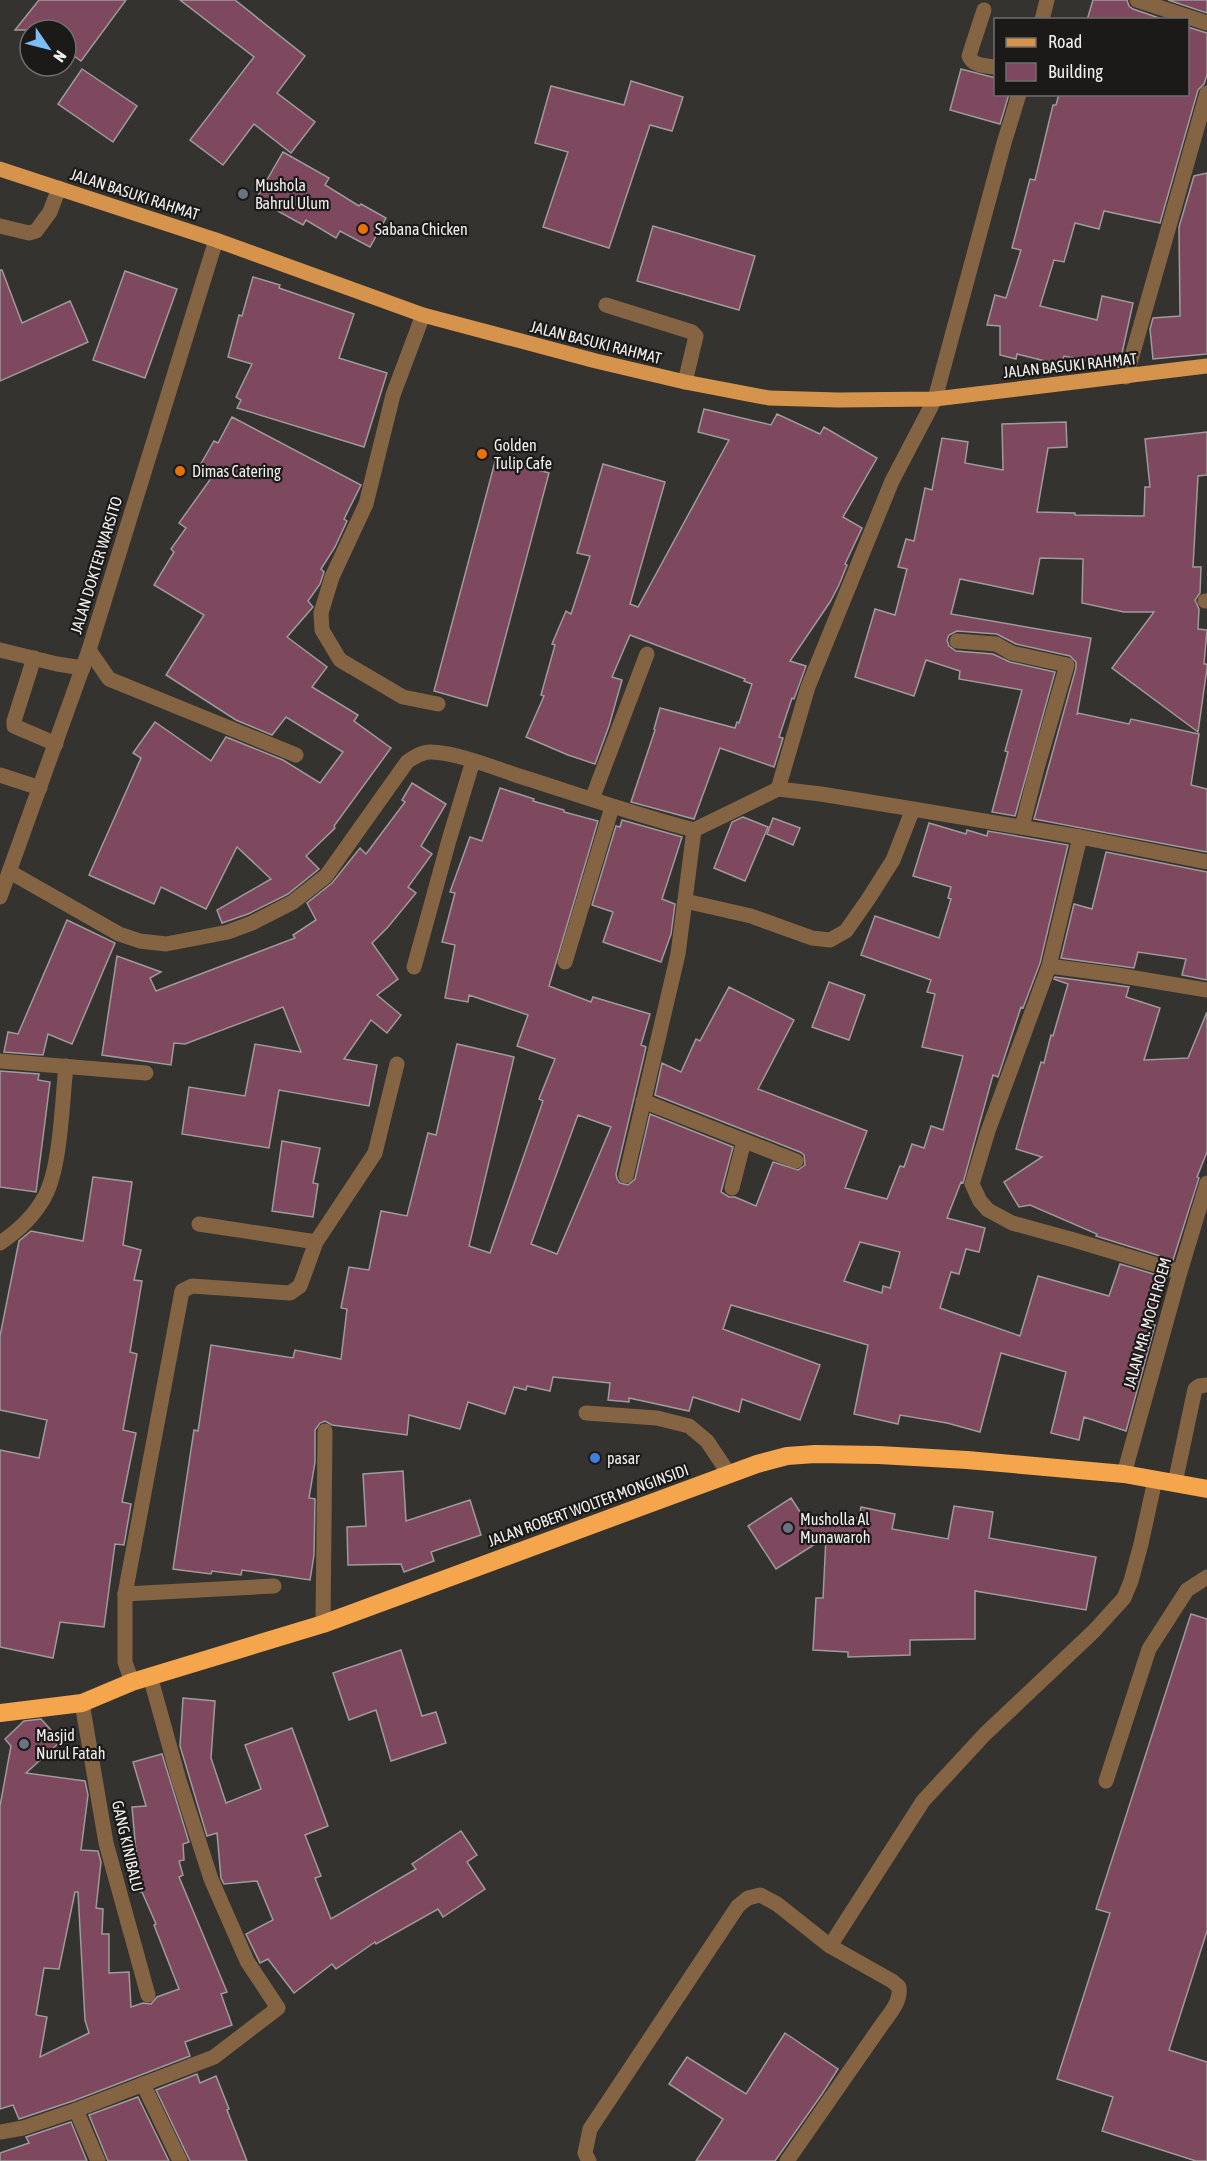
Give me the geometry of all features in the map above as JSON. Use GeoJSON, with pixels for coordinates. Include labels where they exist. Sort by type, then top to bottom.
{"type":"FeatureCollection","features":[{"type":"Feature","properties":{"kind":"highway","name":"JALAN ROBERT WOLTER MONGINSIDI"},"geometry":{"type":"LineString","coordinates":[[0,1713],[82,1703],[150,1676],[323,1624],[729,1474],[787,1456],[845,1454],[967,1460],[1124,1474],[1207,1489]]}},
{"type":"Feature","properties":{"kind":"main road","name":"JALAN BASUKI RAHMAT"},"geometry":{"type":"LineString","coordinates":[[0,169],[216,240],[423,315],[596,362],[769,398],[935,399],[1207,366]]}},
{"type":"Feature","properties":{"kind":"street"},"geometry":{"type":"LineString","coordinates":[[1042,18],[1047,0]]}},
{"type":"Feature","properties":{"kind":"street"},"geometry":{"type":"LineString","coordinates":[[1137,0],[1207,23]]}},
{"type":"Feature","properties":{"kind":"street"},"geometry":{"type":"LineString","coordinates":[[984,10],[969,56],[971,61],[978,65],[994,67]]}},
{"type":"Feature","properties":{"kind":"street"},"geometry":{"type":"LineString","coordinates":[[1126,377],[1207,93]]}},
{"type":"Feature","properties":{"kind":"street"},"geometry":{"type":"LineString","coordinates":[[778,789],[808,687],[892,481],[935,399],[1018,96]]}},
{"type":"Feature","properties":{"kind":"street"},"geometry":{"type":"LineString","coordinates":[[0,226],[29,233],[36,231],[50,212],[59,188]]}},
{"type":"Feature","properties":{"kind":"street","name":"JALAN DOKTER WARSITO"},"geometry":{"type":"LineString","coordinates":[[0,897],[89,650],[216,240]]}},
{"type":"Feature","properties":{"kind":"street"},"geometry":{"type":"LineString","coordinates":[[606,305],[692,332],[696,336],[685,382]]}},
{"type":"Feature","properties":{"kind":"street"},"geometry":{"type":"LineString","coordinates":[[423,315],[393,395],[366,504],[332,577],[321,613],[322,630],[340,660],[403,697],[438,704]]}},
{"type":"Feature","properties":{"kind":"street"},"geometry":{"type":"LineString","coordinates":[[957,641],[996,644],[1012,653],[1067,665],[1022,827]]}},
{"type":"Feature","properties":{"kind":"street"},"geometry":{"type":"LineString","coordinates":[[0,650],[83,668]]}},
{"type":"Feature","properties":{"kind":"street"},"geometry":{"type":"LineString","coordinates":[[89,650],[109,679],[296,755]]}},
{"type":"Feature","properties":{"kind":"street"},"geometry":{"type":"LineString","coordinates":[[592,799],[647,654]]}},
{"type":"Feature","properties":{"kind":"street"},"geometry":{"type":"LineString","coordinates":[[34,658],[14,726],[56,744]]}},
{"type":"Feature","properties":{"kind":"street"},"geometry":{"type":"LineString","coordinates":[[10,872],[118,934],[140,941],[166,944],[228,932],[252,923],[293,902],[326,876],[407,762],[416,755],[431,752],[473,761],[612,807],[694,830],[778,789],[1022,827],[1207,862]]}},
{"type":"Feature","properties":{"kind":"street"},"geometry":{"type":"LineString","coordinates":[[414,967],[473,761]]}},
{"type":"Feature","properties":{"kind":"street"},"geometry":{"type":"LineString","coordinates":[[0,775],[40,788]]}},
{"type":"Feature","properties":{"kind":"street"},"geometry":{"type":"LineString","coordinates":[[565,962],[612,807]]}},
{"type":"Feature","properties":{"kind":"street"},"geometry":{"type":"LineString","coordinates":[[685,901],[750,916],[812,938],[830,940],[846,931],[875,889],[893,860],[913,809]]}},
{"type":"Feature","properties":{"kind":"street"},"geometry":{"type":"LineString","coordinates":[[626,1176],[678,954],[694,830]]}},
{"type":"Feature","properties":{"kind":"street"},"geometry":{"type":"LineString","coordinates":[[1080,837],[1049,966],[988,1131],[972,1184],[980,1201],[988,1210],[1012,1223],[1180,1272]]}},
{"type":"Feature","properties":{"kind":"street"},"geometry":{"type":"LineString","coordinates":[[1049,966],[1207,990]]}},
{"type":"Feature","properties":{"kind":"street"},"geometry":{"type":"LineString","coordinates":[[0,1060],[146,1073]]}},
{"type":"Feature","properties":{"kind":"street"},"geometry":{"type":"LineString","coordinates":[[132,1682],[125,1662],[125,1593],[182,1291],[192,1286],[290,1293],[300,1286],[316,1242],[375,1153],[397,1064]]}},
{"type":"Feature","properties":{"kind":"street"},"geometry":{"type":"LineString","coordinates":[[0,1243],[15,1233],[29,1218],[45,1196],[53,1175],[66,1066]]}},
{"type":"Feature","properties":{"kind":"street"},"geometry":{"type":"LineString","coordinates":[[643,1101],[796,1161]]}},
{"type":"Feature","properties":{"kind":"street"},"geometry":{"type":"LineString","coordinates":[[732,1188],[744,1141]]}},
{"type":"Feature","properties":{"kind":"street","name":"JALAN MR. MOCH ROEM"},"geometry":{"type":"LineString","coordinates":[[1124,1474],[1207,1183]]}},
{"type":"Feature","properties":{"kind":"street"},"geometry":{"type":"LineString","coordinates":[[199,1224],[316,1242]]}},
{"type":"Feature","properties":{"kind":"street"},"geometry":{"type":"LineString","coordinates":[[1175,1483],[1195,1389],[1207,1385]]}},
{"type":"Feature","properties":{"kind":"street"},"geometry":{"type":"LineString","coordinates":[[586,1413],[657,1418],[689,1426],[707,1441],[729,1474]]}},
{"type":"Feature","properties":{"kind":"street"},"geometry":{"type":"LineString","coordinates":[[323,1624],[325,1431]]}},
{"type":"Feature","properties":{"kind":"street"},"geometry":{"type":"LineString","coordinates":[[830,1946],[923,1801],[985,1734],[1094,1631],[1124,1598],[1141,1544],[1155,1479]]}},
{"type":"Feature","properties":{"kind":"street"},"geometry":{"type":"LineString","coordinates":[[1106,1781],[1149,1649],[1186,1590],[1207,1577]]}},
{"type":"Feature","properties":{"kind":"street"},"geometry":{"type":"LineString","coordinates":[[125,1593],[274,1586]]}},
{"type":"Feature","properties":{"kind":"street"},"geometry":{"type":"LineString","coordinates":[[0,2132],[23,2128],[76,2110],[214,2057],[278,2008],[247,1961],[211,1879],[179,1780],[150,1676]]}},
{"type":"Feature","properties":{"kind":"street","name":"GANG KINIBALU"},"geometry":{"type":"LineString","coordinates":[[82,1703],[106,1843],[148,1995]]}},
{"type":"Feature","properties":{"kind":"street"},"geometry":{"type":"LineString","coordinates":[[589,2161],[585,2153],[590,2129],[738,1906],[748,1898],[760,1895],[777,1904],[830,1946],[892,1981],[899,1987],[900,1993],[898,2001],[787,2161]]}},
{"type":"Feature","properties":{"kind":"street"},"geometry":{"type":"LineString","coordinates":[[143,2084],[180,2161]]}},
{"type":"Feature","properties":{"kind":"street"},"geometry":{"type":"LineString","coordinates":[[76,2110],[98,2161]]}},
{"type":"Feature","properties":{"kind":"building"},"geometry":{"type":"Polygon","coordinates":[[[39,0],[126,0],[81,61],[78,59],[78,18],[25,18],[39,0]]]}},
{"type":"Feature","properties":{"kind":"building"},"geometry":{"type":"Polygon","coordinates":[[[180,0],[235,0],[305,56],[277,93],[315,122],[291,153],[254,124],[223,165],[190,140],[254,57],[180,0]]]}},
{"type":"Feature","properties":{"kind":"building"},"geometry":{"type":"Polygon","coordinates":[[[1093,0],[1127,0],[1133,9],[1159,18],[1088,18],[1093,0]]]}},
{"type":"Feature","properties":{"kind":"building"},"geometry":{"type":"Polygon","coordinates":[[[1168,0],[1207,0],[1207,13],[1168,0]]]}},
{"type":"Feature","properties":{"kind":"building"},"geometry":{"type":"Polygon","coordinates":[[[1189,27],[1207,33],[1207,75],[1204,84],[1198,90],[1160,223],[1104,211],[1099,229],[1075,223],[1064,262],[1054,260],[1040,306],[1097,320],[1102,296],[1133,303],[1119,367],[1064,356],[1061,365],[1017,354],[1016,359],[1000,355],[1000,326],[987,325],[995,295],[1006,298],[1021,250],[1012,248],[1030,179],[1035,180],[1053,105],[1056,105],[1058,96],[1189,96],[1189,27]]]}},
{"type":"Feature","properties":{"kind":"building"},"geometry":{"type":"Polygon","coordinates":[[[82,69],[137,106],[113,142],[58,104],[82,69]]]}},
{"type":"Feature","properties":{"kind":"building"},"geometry":{"type":"Polygon","coordinates":[[[961,69],[994,77],[994,96],[1008,96],[1000,124],[950,110],[961,69]]]}},
{"type":"Feature","properties":{"kind":"building"},"geometry":{"type":"Polygon","coordinates":[[[631,81],[683,97],[672,131],[650,125],[609,248],[543,227],[568,152],[535,143],[551,86],[624,105],[631,81]]]}},
{"type":"Feature","properties":{"kind":"building"},"geometry":{"type":"Polygon","coordinates":[[[283,152],[329,178],[325,185],[359,206],[361,204],[386,218],[370,247],[340,231],[336,238],[306,220],[303,225],[256,199],[283,152]]]}},
{"type":"Feature","properties":{"kind":"building"},"geometry":{"type":"Polygon","coordinates":[[[1207,173],[1207,354],[1153,359],[1150,329],[1153,318],[1180,316],[1179,227],[1194,176],[1207,173]]]}},
{"type":"Feature","properties":{"kind":"building"},"geometry":{"type":"Polygon","coordinates":[[[653,226],[755,256],[739,310],[637,281],[653,226]]]}},
{"type":"Feature","properties":{"kind":"building"},"geometry":{"type":"Polygon","coordinates":[[[0,270],[2,270],[22,323],[70,301],[88,342],[0,381],[0,270]]]}},
{"type":"Feature","properties":{"kind":"building"},"geometry":{"type":"Polygon","coordinates":[[[125,271],[177,289],[145,378],[93,360],[125,271]]]}},
{"type":"Feature","properties":{"kind":"building"},"geometry":{"type":"Polygon","coordinates":[[[253,277],[354,314],[339,358],[387,373],[364,447],[237,408],[241,400],[236,397],[252,364],[228,357],[239,315],[242,316],[253,277]]]}},
{"type":"Feature","properties":{"kind":"building"},"geometry":{"type":"Polygon","coordinates":[[[704,409],[771,425],[777,414],[820,434],[824,427],[877,458],[843,517],[862,528],[845,564],[847,565],[839,585],[790,661],[806,666],[779,737],[783,738],[774,767],[720,748],[694,819],[631,802],[660,708],[735,728],[737,722],[739,723],[752,684],[744,681],[745,679],[630,635],[612,677],[622,680],[595,764],[526,737],[544,696],[541,695],[555,645],[552,644],[566,611],[571,614],[590,556],[577,553],[603,464],[665,482],[630,604],[638,607],[729,440],[698,432],[704,409]]]}},
{"type":"Feature","properties":{"kind":"building"},"geometry":{"type":"Polygon","coordinates":[[[232,417],[361,485],[344,519],[347,521],[335,547],[321,569],[324,572],[320,584],[308,601],[313,607],[287,637],[327,667],[312,687],[358,715],[354,721],[391,748],[334,826],[335,828],[306,856],[319,869],[288,894],[248,914],[222,923],[217,910],[271,879],[237,847],[206,909],[161,887],[154,904],[89,875],[141,758],[133,753],[155,722],[211,761],[226,737],[283,760],[320,783],[343,752],[286,717],[272,735],[236,720],[166,675],[204,615],[154,585],[174,552],[171,549],[186,528],[179,523],[212,477],[198,469],[214,441],[218,443],[232,417]]]}},
{"type":"Feature","properties":{"kind":"building"},"geometry":{"type":"Polygon","coordinates":[[[1066,422],[1067,447],[1048,448],[1037,512],[1144,516],[1145,487],[1150,487],[1145,439],[1207,432],[1207,475],[1198,476],[1193,567],[1201,567],[1200,593],[1195,600],[1199,609],[1198,629],[1207,630],[1204,664],[1207,664],[1207,668],[1198,732],[1112,668],[1154,612],[1124,612],[1082,603],[1083,559],[1040,558],[1033,594],[960,579],[951,614],[1091,638],[1077,715],[1078,713],[1129,724],[1131,719],[1199,734],[1191,785],[1207,789],[1207,852],[1034,819],[1076,668],[1076,662],[1070,656],[1016,644],[997,634],[957,631],[949,635],[947,640],[949,646],[956,651],[993,654],[1010,662],[1055,672],[1015,816],[992,812],[1008,752],[1005,751],[1022,690],[959,679],[960,671],[926,660],[914,696],[855,677],[875,609],[895,615],[907,569],[898,567],[906,539],[914,541],[925,488],[932,490],[942,438],[968,442],[965,463],[1003,470],[1002,424],[1066,422]]]}},
{"type":"Feature","properties":{"kind":"building"},"geometry":{"type":"Polygon","coordinates":[[[496,458],[549,473],[487,706],[434,691],[496,458]]]}},
{"type":"Feature","properties":{"kind":"building"},"geometry":{"type":"Polygon","coordinates":[[[412,783],[446,804],[421,846],[432,854],[408,887],[416,893],[372,943],[398,979],[377,995],[401,1015],[387,1033],[371,1020],[344,1059],[377,1065],[369,1106],[279,1090],[269,1148],[182,1134],[189,1087],[245,1096],[255,1044],[301,1052],[283,1007],[185,1044],[174,1043],[171,1065],[102,1055],[117,956],[161,972],[150,978],[156,991],[295,938],[293,935],[316,920],[307,903],[332,883],[360,848],[366,854],[405,802],[402,800],[412,783]]]}},
{"type":"Feature","properties":{"kind":"building"},"geometry":{"type":"Polygon","coordinates":[[[500,788],[564,810],[564,812],[598,821],[549,986],[591,1002],[593,997],[650,1014],[641,1045],[646,1047],[616,1174],[617,1179],[620,1183],[628,1185],[635,1179],[650,1114],[733,1147],[721,1192],[756,1206],[773,1162],[798,1170],[805,1165],[804,1155],[655,1095],[662,1063],[681,1072],[696,1039],[700,1041],[729,987],[794,1020],[758,1089],[867,1131],[845,1188],[887,1199],[900,1166],[904,1167],[912,1144],[924,1148],[931,1126],[943,1130],[963,1056],[922,1047],[935,994],[927,992],[931,980],[861,955],[875,916],[939,938],[951,899],[948,898],[951,887],[913,876],[929,823],[966,834],[967,830],[987,836],[988,831],[1068,845],[1040,963],[1023,1008],[1021,1007],[998,1077],[993,1075],[963,1183],[961,1182],[947,1218],[985,1228],[979,1252],[966,1249],[959,1274],[951,1272],[940,1308],[1020,1336],[1038,1276],[1109,1296],[1120,1264],[1167,1278],[1150,1324],[1155,1325],[1126,1431],[1084,1417],[1079,1440],[1051,1433],[1066,1372],[1001,1353],[980,1432],[947,1423],[900,1415],[898,1424],[854,1414],[868,1345],[731,1305],[723,1329],[820,1365],[800,1420],[742,1399],[739,1412],[693,1397],[689,1411],[629,1398],[629,1402],[608,1400],[610,1383],[553,1377],[550,1391],[527,1386],[526,1390],[514,1387],[505,1414],[468,1402],[460,1429],[409,1415],[407,1435],[332,1425],[325,1421],[320,1423],[315,1430],[315,1462],[309,1498],[315,1499],[314,1555],[310,1580],[242,1570],[241,1575],[173,1569],[194,1430],[198,1431],[211,1345],[293,1358],[295,1350],[341,1359],[347,1309],[341,1308],[349,1267],[369,1270],[381,1211],[407,1216],[428,1133],[436,1135],[457,1044],[514,1057],[469,1246],[490,1253],[543,1101],[539,1099],[555,1059],[517,1046],[528,1015],[469,995],[468,1002],[445,998],[455,945],[442,942],[455,893],[450,892],[470,837],[482,841],[500,788]],[[578,1115],[531,1244],[557,1254],[611,1127],[578,1115]],[[860,1242],[844,1281],[882,1293],[883,1286],[890,1288],[900,1252],[860,1242]]]}},
{"type":"Feature","properties":{"kind":"building"},"geometry":{"type":"Polygon","coordinates":[[[743,817],[768,827],[745,881],[714,868],[732,822],[743,817]]]}},
{"type":"Feature","properties":{"kind":"building"},"geometry":{"type":"Polygon","coordinates":[[[773,818],[800,828],[793,845],[767,834],[773,818]]]}},
{"type":"Feature","properties":{"kind":"building"},"geometry":{"type":"Polygon","coordinates":[[[622,820],[682,837],[662,899],[675,904],[671,934],[661,962],[603,942],[613,912],[592,905],[616,826],[620,827],[622,820]]]}},
{"type":"Feature","properties":{"kind":"building"},"geometry":{"type":"Polygon","coordinates":[[[1106,852],[1207,872],[1207,980],[1182,975],[1186,959],[1138,952],[1134,968],[1061,958],[1074,904],[1092,909],[1106,852]]]}},
{"type":"Feature","properties":{"kind":"building"},"geometry":{"type":"Polygon","coordinates":[[[67,920],[115,943],[72,1044],[48,1034],[43,1055],[4,1052],[8,1032],[18,1034],[67,920]]]}},
{"type":"Feature","properties":{"kind":"building"},"geometry":{"type":"Polygon","coordinates":[[[1055,977],[1129,987],[1126,997],[1160,1008],[1144,1060],[1188,1058],[1207,1012],[1207,1152],[1197,1177],[1199,1178],[1173,1260],[1096,1236],[1097,1234],[1030,1205],[1019,1207],[1004,1182],[1042,1157],[1016,1149],[1041,1062],[1044,1063],[1068,984],[1054,979],[1055,977]]]}},
{"type":"Feature","properties":{"kind":"building"},"geometry":{"type":"Polygon","coordinates":[[[829,982],[865,995],[849,1040],[812,1027],[829,982]]]}},
{"type":"Feature","properties":{"kind":"building"},"geometry":{"type":"Polygon","coordinates":[[[0,1071],[39,1074],[38,1080],[50,1082],[36,1192],[0,1187],[0,1071]]]}},
{"type":"Feature","properties":{"kind":"building"},"geometry":{"type":"Polygon","coordinates":[[[282,1141],[320,1148],[313,1183],[318,1184],[313,1217],[272,1211],[282,1141]]]}},
{"type":"Feature","properties":{"kind":"building"},"geometry":{"type":"Polygon","coordinates":[[[93,1177],[132,1182],[123,1245],[141,1250],[134,1280],[142,1281],[130,1352],[137,1354],[123,1430],[136,1433],[122,1502],[131,1504],[124,1545],[115,1544],[104,1627],[60,1622],[53,1658],[0,1647],[0,1450],[39,1458],[47,1420],[0,1410],[0,1336],[19,1241],[31,1231],[83,1241],[93,1177]]]}},
{"type":"Feature","properties":{"kind":"building"},"geometry":{"type":"Polygon","coordinates":[[[403,1471],[406,1521],[470,1500],[481,1535],[431,1552],[434,1561],[404,1572],[401,1564],[348,1565],[347,1527],[366,1526],[363,1474],[403,1471]]]}},
{"type":"Feature","properties":{"kind":"building"},"geometry":{"type":"Polygon","coordinates":[[[791,1498],[802,1515],[859,1518],[861,1507],[895,1514],[892,1529],[948,1539],[954,1506],[993,1512],[989,1538],[1096,1557],[1086,1610],[975,1591],[975,1639],[910,1640],[910,1655],[848,1657],[848,1652],[813,1650],[816,1598],[823,1598],[826,1537],[776,1569],[748,1526],[791,1498]]]}},
{"type":"Feature","properties":{"kind":"building"},"geometry":{"type":"Polygon","coordinates":[[[1191,1614],[1207,1619],[1207,1931],[1169,2050],[1207,2062],[1207,2161],[1196,2161],[1102,2131],[1113,2097],[1057,2079],[1110,1913],[1096,1909],[1191,1614]]]}},
{"type":"Feature","properties":{"kind":"building"},"geometry":{"type":"Polygon","coordinates":[[[401,1650],[422,1716],[436,1712],[446,1743],[391,1761],[376,1710],[349,1720],[333,1673],[401,1650]]]}},
{"type":"Feature","properties":{"kind":"building"},"geometry":{"type":"Polygon","coordinates":[[[183,1698],[215,1701],[211,1758],[226,1803],[261,1789],[245,1745],[292,1728],[328,1826],[305,1835],[321,1876],[315,1878],[331,1919],[416,1869],[412,1864],[461,1831],[477,1855],[467,1862],[485,1889],[443,1917],[438,1909],[376,1944],[375,1942],[336,1969],[332,1964],[294,1993],[268,1959],[260,1963],[246,1934],[273,1920],[257,1881],[224,1884],[221,1878],[217,1833],[207,1836],[180,1746],[183,1698]]]}},
{"type":"Feature","properties":{"kind":"building"},"geometry":{"type":"Polygon","coordinates":[[[41,1719],[61,1741],[26,1773],[85,1781],[88,1795],[81,1850],[98,1851],[101,1862],[96,1908],[103,1909],[102,1934],[109,1934],[109,1973],[129,1972],[131,2007],[143,2003],[151,2004],[157,1997],[179,1989],[154,1925],[156,1924],[140,1892],[136,1874],[138,1874],[132,1807],[146,1806],[133,1762],[162,1754],[189,1842],[183,1844],[184,1860],[179,1861],[183,1875],[179,1877],[227,1992],[221,1994],[232,2025],[185,2042],[190,2056],[19,2119],[13,2105],[0,2109],[0,1806],[11,1746],[5,1739],[24,1721],[41,1719]],[[75,1892],[59,1969],[44,1968],[36,2015],[47,2017],[40,2057],[89,2033],[85,2020],[78,1892],[75,1892]]]}},
{"type":"Feature","properties":{"kind":"building"},"geometry":{"type":"Polygon","coordinates":[[[785,2033],[838,2069],[822,2094],[775,2161],[696,2161],[723,2119],[669,2084],[687,2057],[746,2094],[785,2033]]]}},
{"type":"Feature","properties":{"kind":"building"},"geometry":{"type":"Polygon","coordinates":[[[197,2074],[200,2083],[216,2076],[247,2161],[190,2161],[156,2090],[197,2074]]]}},
{"type":"Feature","properties":{"kind":"building"},"geometry":{"type":"Polygon","coordinates":[[[138,2097],[169,2161],[108,2161],[89,2115],[138,2097]]]}},
{"type":"Feature","properties":{"kind":"building"},"geometry":{"type":"Polygon","coordinates":[[[71,2122],[87,2161],[0,2161],[0,2153],[29,2143],[26,2137],[71,2122]]]}},
{"type":"Feature","properties":{"kind":"place","name":"Mushola Bahrul Ulum"},"geometry":{"type":"Point","coordinates":[243,194]}},
{"type":"Feature","properties":{"kind":"place","name":"Sabana Chicken"},"geometry":{"type":"Point","coordinates":[363,229]}},
{"type":"Feature","properties":{"kind":"place","name":"Golden Tulip Cafe"},"geometry":{"type":"Point","coordinates":[482,454]}},
{"type":"Feature","properties":{"kind":"place","name":"Dimas Catering"},"geometry":{"type":"Point","coordinates":[180,471]}},
{"type":"Feature","properties":{"kind":"place","name":"pasar"},"geometry":{"type":"Point","coordinates":[595,1458]}},
{"type":"Feature","properties":{"kind":"place","name":"Musholla Al Munawaroh"},"geometry":{"type":"Point","coordinates":[788,1528]}},
{"type":"Feature","properties":{"kind":"place","name":"Masjid Nurul Fatah"},"geometry":{"type":"Point","coordinates":[24,1744]}}]}
